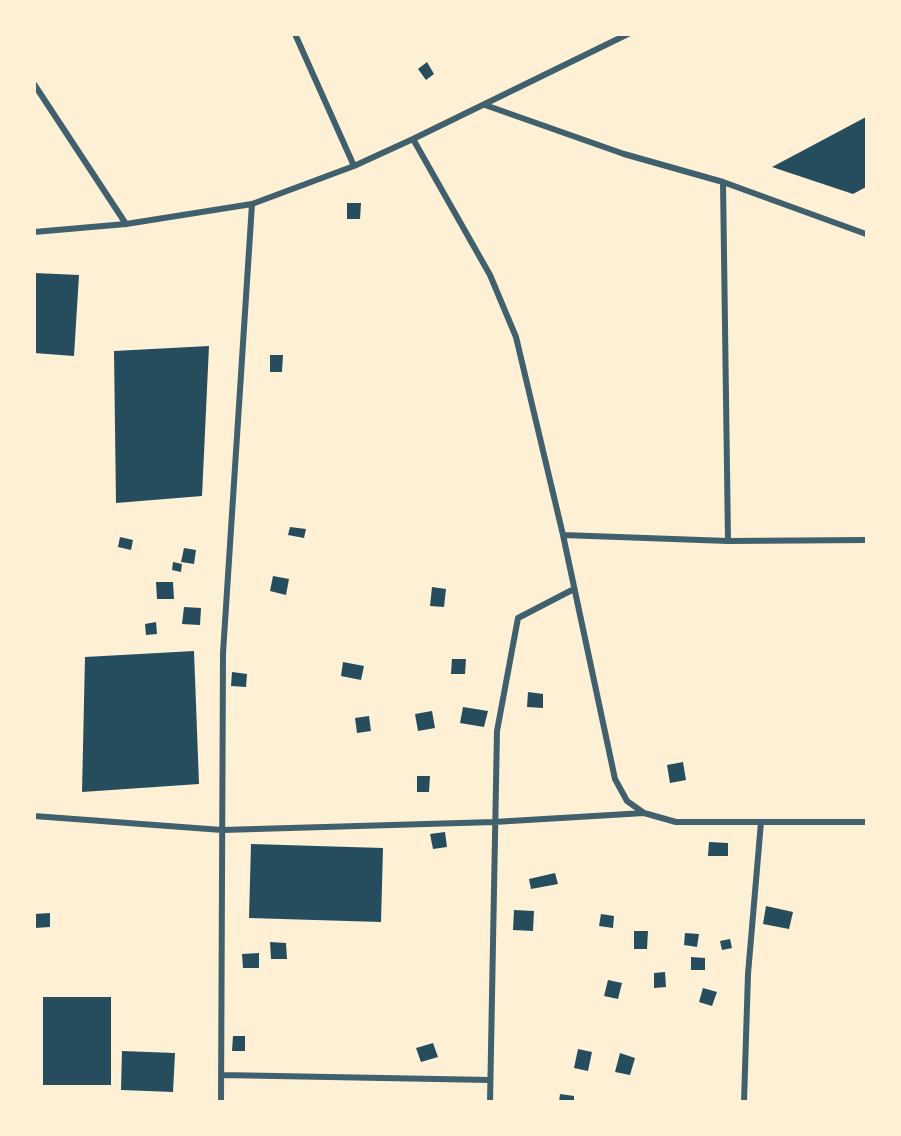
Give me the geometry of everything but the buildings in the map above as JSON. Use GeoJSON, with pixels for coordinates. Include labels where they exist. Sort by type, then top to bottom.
{"type":"FeatureCollection","features":[{"type":"Feature","properties":{"kind":"street"},"geometry":{"type":"LineString","coordinates":[[295,34],[354,166]]}},
{"type":"Feature","properties":{"kind":"street"},"geometry":{"type":"LineString","coordinates":[[34,232],[126,224],[252,204],[354,166],[485,105],[628,34]]}},
{"type":"Feature","properties":{"kind":"street"},"geometry":{"type":"LineString","coordinates":[[34,84],[126,224]]}},
{"type":"Feature","properties":{"kind":"street"},"geometry":{"type":"LineString","coordinates":[[485,105],[624,154],[723,182],[867,234]]}},
{"type":"Feature","properties":{"kind":"street"},"geometry":{"type":"LineString","coordinates":[[413,139],[490,275],[516,337],[615,779],[627,801],[644,813]]}},
{"type":"Feature","properties":{"kind":"street"},"geometry":{"type":"LineString","coordinates":[[723,182],[728,541]]}},
{"type":"Feature","properties":{"kind":"street"},"geometry":{"type":"LineString","coordinates":[[221,1101],[223,653],[252,204]]}},
{"type":"Feature","properties":{"kind":"street"},"geometry":{"type":"LineString","coordinates":[[562,535],[728,541],[867,540]]}},
{"type":"Feature","properties":{"kind":"street"},"geometry":{"type":"LineString","coordinates":[[490,1101],[497,731],[518,618],[574,589]]}},
{"type":"Feature","properties":{"kind":"street"},"geometry":{"type":"LineString","coordinates":[[34,816],[222,830],[494,822],[644,813],[676,822],[867,822]]}},
{"type":"Feature","properties":{"kind":"street"},"geometry":{"type":"LineString","coordinates":[[744,1101],[748,974],[761,822]]}},
{"type":"Feature","properties":{"kind":"street"},"geometry":{"type":"LineString","coordinates":[[222,1075],[490,1080]]}}]}
